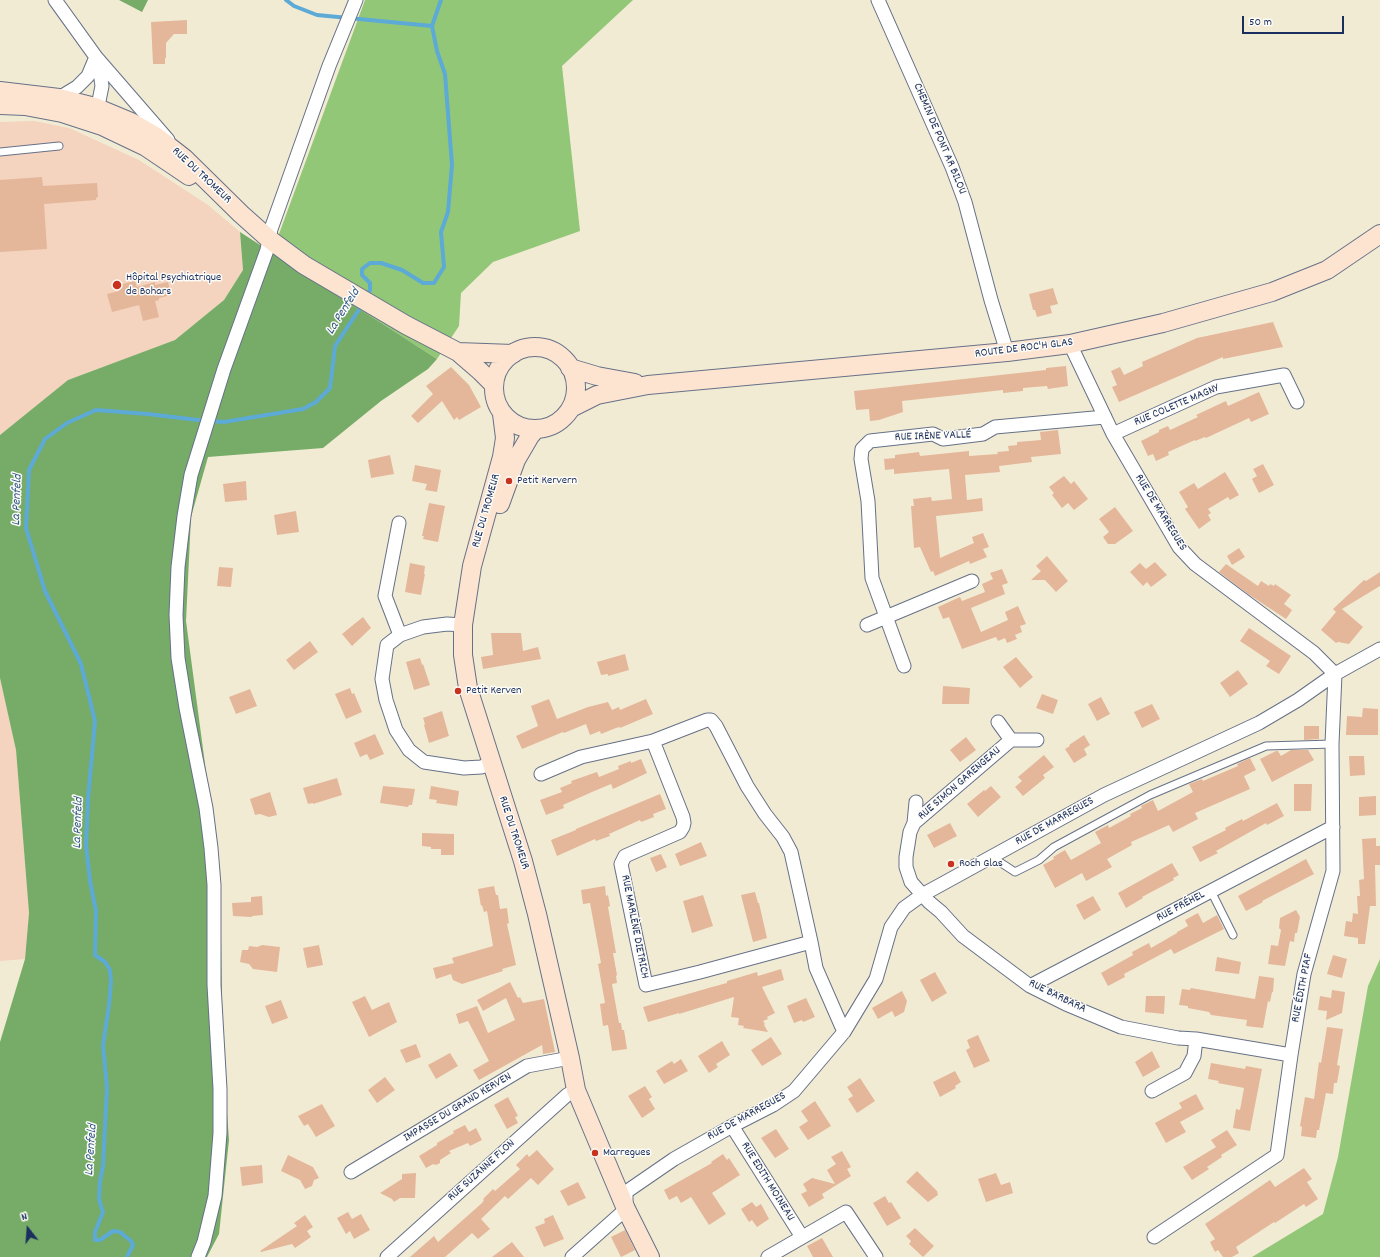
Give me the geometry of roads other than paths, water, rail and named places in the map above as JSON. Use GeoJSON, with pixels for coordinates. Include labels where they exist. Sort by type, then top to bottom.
{"type":"FeatureCollection","features":[{"type":"Feature","properties":{"kind":"main road","name":"RUE DU TROMEUR"},"geometry":{"type":"LineString","coordinates":[[0,91],[59,98],[95,107],[131,122],[157,137],[184,158],[241,214],[304,265],[406,325],[458,352],[480,371],[494,386]]}},
{"type":"Feature","properties":{"kind":"main road","name":"RUE DU TROMEUR"},"geometry":{"type":"LineString","coordinates":[[0,105],[26,106],[62,113],[102,126],[146,147],[180,169],[241,214]]}},
{"type":"Feature","properties":{"kind":"main road","name":"ROUTE DE ROC'H GLAS"},"geometry":{"type":"LineString","coordinates":[[571,408],[597,395],[648,385],[1007,352],[1070,344],[1163,323],[1272,292],[1326,270],[1380,234]]}},
{"type":"Feature","properties":{"kind":"main road"},"geometry":{"type":"LineString","coordinates":[[534,347],[545,348],[564,359],[570,368],[576,388],[575,398],[571,408],[562,419],[550,426],[536,429],[521,427],[502,414],[496,400],[494,386],[500,367],[505,360],[513,354],[523,349],[534,347]]}},
{"type":"Feature","properties":{"kind":"main road","name":"RUE DU TROMEUR"},"geometry":{"type":"LineString","coordinates":[[458,352],[513,354]]}},
{"type":"Feature","properties":{"kind":"main road","name":"ROUTE DE ROC'H GLAS"},"geometry":{"type":"LineString","coordinates":[[570,368],[597,376],[648,385]]}},
{"type":"Feature","properties":{"kind":"main road","name":"RUE DU TROMEUR"},"geometry":{"type":"LineString","coordinates":[[502,414],[505,438],[502,457],[472,566],[464,617],[463,655],[468,688],[523,861],[537,914],[576,1090],[650,1257]]}},
{"type":"Feature","properties":{"kind":"main road","name":"RUE DU TROMEUR"},"geometry":{"type":"LineString","coordinates":[[464,617],[494,522],[516,460],[530,436],[536,429]]}},
{"type":"Feature","properties":{"kind":"main road","name":"RUE DU TROMEUR"},"geometry":{"type":"LineString","coordinates":[[570,1058],[626,1201],[658,1257]]}},
{"type":"Feature","properties":{"kind":"street"},"geometry":{"type":"LineString","coordinates":[[55,0],[96,57],[184,158]]}},
{"type":"Feature","properties":{"kind":"street"},"geometry":{"type":"LineString","coordinates":[[198,1257],[204,1242],[215,1196],[220,1133],[220,1089],[214,984],[214,885],[206,808],[186,708],[178,658],[176,615],[178,567],[184,516],[192,475],[224,369],[267,250],[271,229],[328,66],[356,0]]}},
{"type":"Feature","properties":{"kind":"street","name":"CHEMIN DE PONT AR BILOU"},"geometry":{"type":"LineString","coordinates":[[878,0],[952,167],[965,202],[991,300],[1007,352]]}},
{"type":"Feature","properties":{"kind":"street"},"geometry":{"type":"LineString","coordinates":[[59,98],[77,87],[88,76],[96,57]]}},
{"type":"Feature","properties":{"kind":"street"},"geometry":{"type":"LineString","coordinates":[[0,101],[43,103],[82,113],[95,107],[99,101],[102,86],[96,57]]}},
{"type":"Feature","properties":{"kind":"street"},"geometry":{"type":"LineString","coordinates":[[95,107],[96,116],[102,126]]}},
{"type":"Feature","properties":{"kind":"street","name":"RUE DE MARREGUES"},"geometry":{"type":"LineString","coordinates":[[1070,344],[1112,434],[1179,547],[1195,564],[1314,653],[1335,674]]}},
{"type":"Feature","properties":{"kind":"street","name":"RUE COLETTE MAGNY"},"geometry":{"type":"LineString","coordinates":[[1112,434],[1216,387],[1284,375],[1296,402]]}},
{"type":"Feature","properties":{"kind":"street","name":"RUE IRÈNE VALLÉ"},"geometry":{"type":"LineString","coordinates":[[904,666],[872,578],[868,501],[861,459],[862,449],[870,441],[933,434],[943,439],[983,434],[995,427],[1105,417]]}},
{"type":"Feature","properties":{"kind":"street"},"geometry":{"type":"LineString","coordinates":[[399,523],[385,596],[400,635]]}},
{"type":"Feature","properties":{"kind":"street"},"geometry":{"type":"LineString","coordinates":[[867,625],[885,616],[972,581]]}},
{"type":"Feature","properties":{"kind":"street"},"geometry":{"type":"LineString","coordinates":[[464,617],[447,624],[423,627],[400,635],[387,646],[382,679],[386,700],[396,730],[409,750],[424,762],[464,768],[481,767],[491,764]]}},
{"type":"Feature","properties":{"kind":"street","name":"RUE DE MARREGUES"},"geometry":{"type":"LineString","coordinates":[[572,1257],[626,1201],[674,1159],[773,1105],[794,1091],[844,1032],[876,979],[891,927],[904,908],[922,895],[1104,795],[1259,723],[1298,700],[1335,674],[1380,649]]}},
{"type":"Feature","properties":{"kind":"street","name":"RUE ÉDITH PIAF"},"geometry":{"type":"LineString","coordinates":[[1154,1238],[1277,1155],[1304,974],[1333,870],[1332,744],[1335,674]]}},
{"type":"Feature","properties":{"kind":"street"},"geometry":{"type":"LineString","coordinates":[[541,774],[580,757],[653,741],[706,720],[711,720],[716,726],[746,786],[783,837],[791,852],[816,968],[844,1032]]}},
{"type":"Feature","properties":{"kind":"street","name":"RUE SIMON GARENGEAU"},"geometry":{"type":"LineString","coordinates":[[998,722],[1011,740]]}},
{"type":"Feature","properties":{"kind":"street","name":"RUE SIMON GARENGEAU"},"geometry":{"type":"LineString","coordinates":[[922,895],[911,882],[906,867],[910,832],[914,823],[1011,740],[1037,740]]}},
{"type":"Feature","properties":{"kind":"street","name":"RUE MARLÈNE DIETRICH"},"geometry":{"type":"LineString","coordinates":[[653,741],[684,823],[680,832],[625,856],[621,864],[646,985],[811,942]]}},
{"type":"Feature","properties":{"kind":"street"},"geometry":{"type":"LineString","coordinates":[[914,823],[916,802]]}},
{"type":"Feature","properties":{"kind":"street","name":"RUE FRÉHEL"},"geometry":{"type":"LineString","coordinates":[[1030,986],[1333,827]]}},
{"type":"Feature","properties":{"kind":"street","name":"RUE BARBARA"},"geometry":{"type":"LineString","coordinates":[[922,895],[941,912],[963,936],[1030,986],[1066,1004],[1121,1027],[1178,1038],[1196,1039],[1291,1055]]}},
{"type":"Feature","properties":{"kind":"street"},"geometry":{"type":"LineString","coordinates":[[1152,1091],[1185,1073],[1194,1056],[1196,1039]]}},
{"type":"Feature","properties":{"kind":"street","name":"IMPASSE DU GRAND KERVEN"},"geometry":{"type":"LineString","coordinates":[[351,1172],[527,1066],[570,1058]]}},
{"type":"Feature","properties":{"kind":"street","name":"RUE SUZANNE FLON"},"geometry":{"type":"LineString","coordinates":[[390,1256],[567,1095],[576,1090]]}},
{"type":"Feature","properties":{"kind":"street","name":"RUE EDITH MOINEAU"},"geometry":{"type":"LineString","coordinates":[[732,1126],[802,1238]]}},
{"type":"Feature","properties":{"kind":"street"},"geometry":{"type":"LineString","coordinates":[[768,1257],[846,1212],[876,1257]]}},
{"type":"Feature","properties":{"kind":"lane"},"geometry":{"type":"LineString","coordinates":[[0,152],[59,146]]}},
{"type":"Feature","properties":{"kind":"lane"},"geometry":{"type":"LineString","coordinates":[[992,856],[1015,872],[1039,860],[1054,847],[1150,795],[1266,746],[1332,744]]}},
{"type":"Feature","properties":{"kind":"lane"},"geometry":{"type":"LineString","coordinates":[[1211,891],[1233,936]]}},
{"type":"Feature","properties":{"kind":"waterway"},"geometry":{"type":"LineString","coordinates":[[286,0],[294,6],[317,15],[432,26]]}},
{"type":"Feature","properties":{"kind":"waterway","name":"La Penfeld"},"geometry":{"type":"LineString","coordinates":[[366,297],[370,290],[370,283],[362,275],[362,269],[370,263],[381,263],[402,270],[423,283],[434,283],[444,267],[441,232],[448,212],[452,165],[445,74],[437,51],[432,26],[441,0]]}},
{"type":"Feature","properties":{"kind":"waterway","name":"La Penfeld"},"geometry":{"type":"LineString","coordinates":[[127,1257],[133,1245],[131,1241],[120,1232],[113,1231],[100,1240],[95,1240],[95,1232],[103,1212],[99,1199],[103,1166],[107,1088],[103,1045],[111,982],[110,970],[105,962],[95,955],[96,911],[90,881],[86,845],[88,799],[95,721],[81,664],[45,591],[26,528],[29,470],[45,439],[67,423],[96,410],[224,422],[303,409],[316,402],[330,388],[335,346],[362,305]]}},
{"type":"Feature","properties":{"kind":"place","name":"Hôpital Psychiatrique de Bohars"},"geometry":{"type":"Point","coordinates":[117,285]}},
{"type":"Feature","properties":{"kind":"place","name":"Petit Kervern"},"geometry":{"type":"Point","coordinates":[509,481]}},
{"type":"Feature","properties":{"kind":"place","name":"Petit Kerven"},"geometry":{"type":"Point","coordinates":[458,691]}},
{"type":"Feature","properties":{"kind":"place","name":"Roch Glas"},"geometry":{"type":"Point","coordinates":[951,864]}},
{"type":"Feature","properties":{"kind":"place","name":"Marregues"},"geometry":{"type":"Point","coordinates":[595,1153]}}]}
